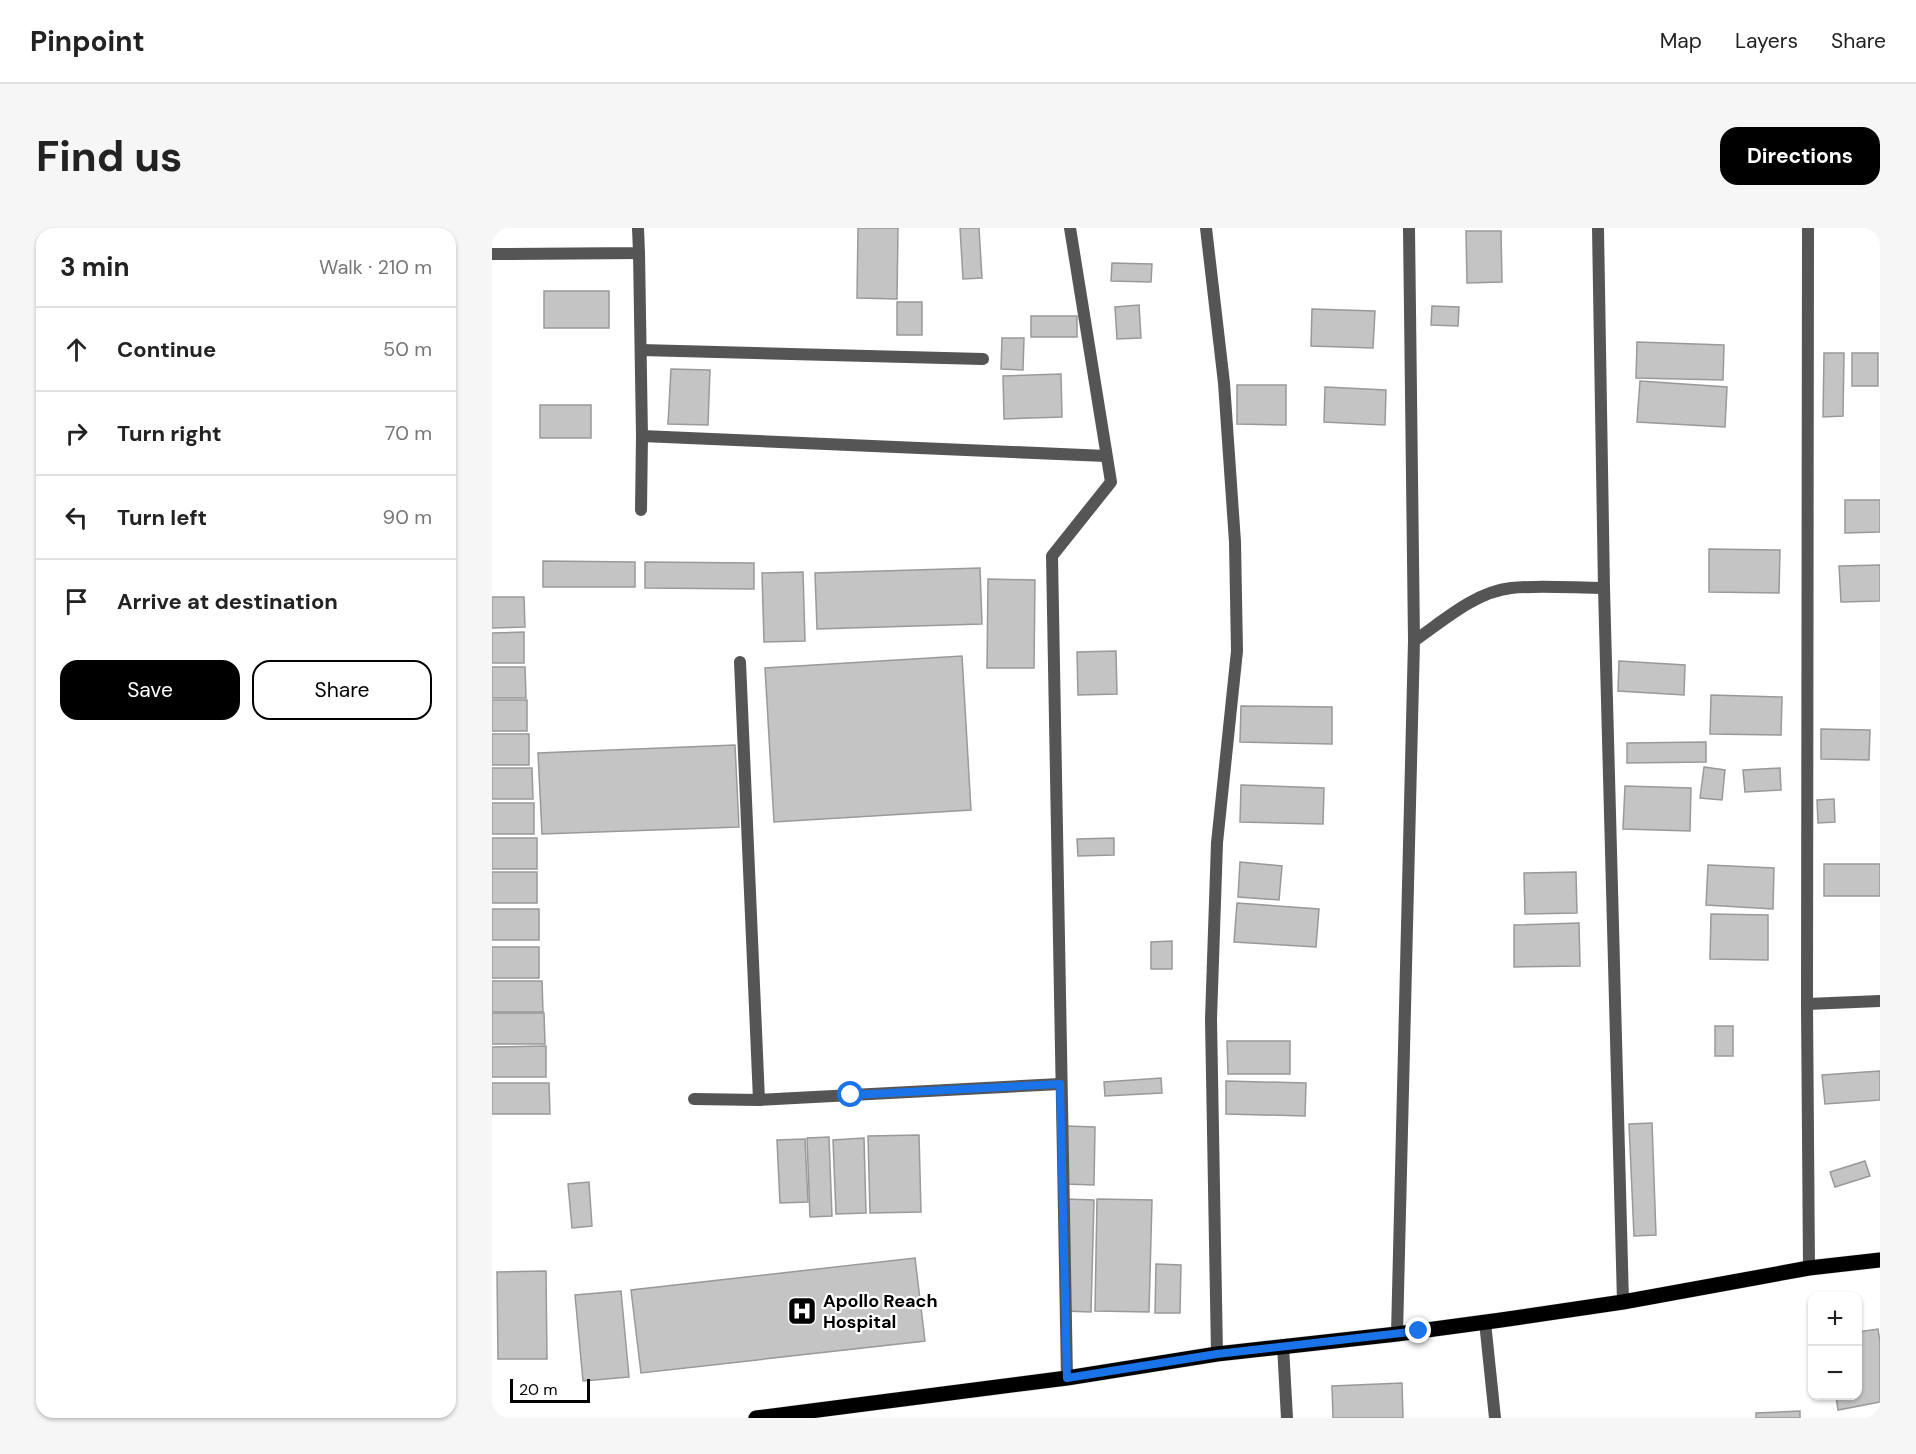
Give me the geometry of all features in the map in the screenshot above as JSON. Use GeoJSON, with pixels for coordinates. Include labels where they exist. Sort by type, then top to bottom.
{"type":"FeatureCollection","features":[{"type":"Feature","properties":{"kind":"main road"},"geometry":{"type":"LineString","coordinates":[[756,1418],[1067,1378],[1217,1354],[1485,1322],[1623,1302],[1809,1268],[1880,1260]]}},
{"type":"Feature","properties":{"kind":"street"},"geometry":{"type":"LineString","coordinates":[[638,228],[641,510]]}},
{"type":"Feature","properties":{"kind":"street"},"geometry":{"type":"LineString","coordinates":[[1067,1378],[1052,556],[1111,482],[1070,228]]}},
{"type":"Feature","properties":{"kind":"street"},"geometry":{"type":"LineString","coordinates":[[1206,228],[1224,384],[1235,542],[1237,651],[1217,843],[1212,995],[1217,1354]]}},
{"type":"Feature","properties":{"kind":"street"},"geometry":{"type":"LineString","coordinates":[[1397,1334],[1414,641],[1408,228]]}},
{"type":"Feature","properties":{"kind":"street"},"geometry":{"type":"LineString","coordinates":[[1598,228],[1604,588],[1623,1302]]}},
{"type":"Feature","properties":{"kind":"street"},"geometry":{"type":"LineString","coordinates":[[1809,228],[1806,1004],[1809,1268]]}},
{"type":"Feature","properties":{"kind":"street"},"geometry":{"type":"LineString","coordinates":[[492,254],[639,253]]}},
{"type":"Feature","properties":{"kind":"street"},"geometry":{"type":"LineString","coordinates":[[641,350],[982,359]]}},
{"type":"Feature","properties":{"kind":"street"},"geometry":{"type":"LineString","coordinates":[[642,436],[1106,456]]}},
{"type":"Feature","properties":{"kind":"street"},"geometry":{"type":"LineString","coordinates":[[1414,641],[1460,608],[1481,597],[1510,588],[1604,588]]}},
{"type":"Feature","properties":{"kind":"street"},"geometry":{"type":"LineString","coordinates":[[740,662],[759,1100]]}},
{"type":"Feature","properties":{"kind":"street"},"geometry":{"type":"LineString","coordinates":[[1806,1004],[1880,1001]]}},
{"type":"Feature","properties":{"kind":"street"},"geometry":{"type":"LineString","coordinates":[[694,1100],[759,1100],[1060,1084]]}},
{"type":"Feature","properties":{"kind":"street"},"geometry":{"type":"LineString","coordinates":[[1485,1322],[1495,1418]]}},
{"type":"Feature","properties":{"kind":"street"},"geometry":{"type":"LineString","coordinates":[[1282,1346],[1287,1418]]}},
{"type":"Feature","properties":{"kind":"building"},"geometry":{"type":"Polygon","coordinates":[[[858,228],[898,228],[897,299],[857,298],[858,228]]]}},
{"type":"Feature","properties":{"kind":"building"},"geometry":{"type":"Polygon","coordinates":[[[960,228],[979,228],[982,278],[963,279],[960,228]]]}},
{"type":"Feature","properties":{"kind":"building"},"geometry":{"type":"Polygon","coordinates":[[[1466,231],[1501,231],[1502,282],[1467,283],[1466,231]]]}},
{"type":"Feature","properties":{"kind":"building"},"geometry":{"type":"Polygon","coordinates":[[[1112,263],[1152,264],[1151,282],[1111,281],[1112,263]]]}},
{"type":"Feature","properties":{"kind":"building"},"geometry":{"type":"Polygon","coordinates":[[[544,291],[609,291],[609,328],[544,328],[544,291]]]}},
{"type":"Feature","properties":{"kind":"building"},"geometry":{"type":"Polygon","coordinates":[[[897,302],[922,302],[922,335],[897,335],[897,302]]]}},
{"type":"Feature","properties":{"kind":"building"},"geometry":{"type":"Polygon","coordinates":[[[1139,305],[1141,338],[1117,339],[1115,307],[1139,305]]]}},
{"type":"Feature","properties":{"kind":"building"},"geometry":{"type":"Polygon","coordinates":[[[1432,306],[1459,307],[1458,326],[1431,325],[1432,306]]]}},
{"type":"Feature","properties":{"kind":"building"},"geometry":{"type":"Polygon","coordinates":[[[1312,309],[1375,311],[1373,348],[1311,346],[1312,309]]]}},
{"type":"Feature","properties":{"kind":"building"},"geometry":{"type":"Polygon","coordinates":[[[1031,316],[1077,316],[1077,337],[1031,337],[1031,316]]]}},
{"type":"Feature","properties":{"kind":"building"},"geometry":{"type":"Polygon","coordinates":[[[1002,338],[1024,338],[1023,370],[1001,369],[1002,338]]]}},
{"type":"Feature","properties":{"kind":"building"},"geometry":{"type":"Polygon","coordinates":[[[1637,342],[1724,345],[1723,380],[1636,378],[1637,342]]]}},
{"type":"Feature","properties":{"kind":"building"},"geometry":{"type":"Polygon","coordinates":[[[1824,353],[1844,353],[1843,416],[1823,417],[1824,353]]]}},
{"type":"Feature","properties":{"kind":"building"},"geometry":{"type":"Polygon","coordinates":[[[1852,353],[1878,353],[1878,386],[1852,386],[1852,353]]]}},
{"type":"Feature","properties":{"kind":"building"},"geometry":{"type":"Polygon","coordinates":[[[671,369],[710,370],[708,425],[668,424],[671,369]]]}},
{"type":"Feature","properties":{"kind":"building"},"geometry":{"type":"Polygon","coordinates":[[[1061,374],[1062,417],[1004,419],[1003,376],[1061,374]]]}},
{"type":"Feature","properties":{"kind":"building"},"geometry":{"type":"Polygon","coordinates":[[[1640,381],[1727,387],[1725,427],[1637,422],[1640,381]]]}},
{"type":"Feature","properties":{"kind":"building"},"geometry":{"type":"Polygon","coordinates":[[[1237,385],[1286,385],[1286,425],[1237,424],[1237,385]]]}},
{"type":"Feature","properties":{"kind":"building"},"geometry":{"type":"Polygon","coordinates":[[[1325,387],[1386,390],[1385,425],[1324,422],[1325,387]]]}},
{"type":"Feature","properties":{"kind":"building"},"geometry":{"type":"Polygon","coordinates":[[[540,405],[591,405],[591,438],[540,438],[540,405]]]}},
{"type":"Feature","properties":{"kind":"building"},"geometry":{"type":"Polygon","coordinates":[[[1845,500],[1880,500],[1880,532],[1845,533],[1845,500]]]}},
{"type":"Feature","properties":{"kind":"building"},"geometry":{"type":"Polygon","coordinates":[[[1709,549],[1780,550],[1779,593],[1709,592],[1709,549]]]}},
{"type":"Feature","properties":{"kind":"building"},"geometry":{"type":"Polygon","coordinates":[[[543,561],[635,562],[635,587],[543,587],[543,561]]]}},
{"type":"Feature","properties":{"kind":"building"},"geometry":{"type":"Polygon","coordinates":[[[645,562],[754,563],[754,589],[645,588],[645,562]]]}},
{"type":"Feature","properties":{"kind":"building"},"geometry":{"type":"Polygon","coordinates":[[[1880,565],[1880,601],[1841,602],[1839,566],[1880,565]]]}},
{"type":"Feature","properties":{"kind":"building"},"geometry":{"type":"Polygon","coordinates":[[[980,568],[982,624],[817,629],[815,573],[980,568]]]}},
{"type":"Feature","properties":{"kind":"building"},"geometry":{"type":"Polygon","coordinates":[[[803,572],[805,641],[764,642],[762,573],[803,572]]]}},
{"type":"Feature","properties":{"kind":"building"},"geometry":{"type":"Polygon","coordinates":[[[988,579],[1035,580],[1034,668],[987,668],[988,579]]]}},
{"type":"Feature","properties":{"kind":"building"},"geometry":{"type":"Polygon","coordinates":[[[492,597],[524,597],[525,627],[492,628],[492,597]]]}},
{"type":"Feature","properties":{"kind":"building"},"geometry":{"type":"Polygon","coordinates":[[[524,632],[524,663],[492,663],[492,633],[524,632]]]}},
{"type":"Feature","properties":{"kind":"building"},"geometry":{"type":"Polygon","coordinates":[[[1116,651],[1117,694],[1078,695],[1077,652],[1116,651]]]}},
{"type":"Feature","properties":{"kind":"building"},"geometry":{"type":"Polygon","coordinates":[[[962,656],[971,810],[774,822],[765,668],[962,656]]]}},
{"type":"Feature","properties":{"kind":"building"},"geometry":{"type":"Polygon","coordinates":[[[1619,661],[1685,665],[1684,695],[1618,691],[1619,661]]]}},
{"type":"Feature","properties":{"kind":"building"},"geometry":{"type":"Polygon","coordinates":[[[492,667],[525,667],[526,698],[492,698],[492,667]]]}},
{"type":"Feature","properties":{"kind":"building"},"geometry":{"type":"Polygon","coordinates":[[[1711,695],[1782,697],[1781,735],[1710,734],[1711,695]]]}},
{"type":"Feature","properties":{"kind":"building"},"geometry":{"type":"Polygon","coordinates":[[[492,700],[527,700],[527,731],[492,731],[492,700]]]}},
{"type":"Feature","properties":{"kind":"building"},"geometry":{"type":"Polygon","coordinates":[[[1241,706],[1332,707],[1332,744],[1240,742],[1241,706]]]}},
{"type":"Feature","properties":{"kind":"building"},"geometry":{"type":"Polygon","coordinates":[[[1821,729],[1870,730],[1869,760],[1821,759],[1821,729]]]}},
{"type":"Feature","properties":{"kind":"building"},"geometry":{"type":"Polygon","coordinates":[[[492,734],[529,734],[529,765],[492,765],[492,734]]]}},
{"type":"Feature","properties":{"kind":"building"},"geometry":{"type":"Polygon","coordinates":[[[1706,742],[1706,762],[1627,763],[1627,743],[1706,742]]]}},
{"type":"Feature","properties":{"kind":"building"},"geometry":{"type":"Polygon","coordinates":[[[735,745],[739,827],[542,834],[538,753],[735,745]]]}},
{"type":"Feature","properties":{"kind":"building"},"geometry":{"type":"Polygon","coordinates":[[[1704,767],[1725,770],[1722,800],[1700,798],[1704,767]]]}},
{"type":"Feature","properties":{"kind":"building"},"geometry":{"type":"Polygon","coordinates":[[[492,768],[532,768],[533,799],[492,799],[492,768]]]}},
{"type":"Feature","properties":{"kind":"building"},"geometry":{"type":"Polygon","coordinates":[[[1780,768],[1781,790],[1745,792],[1743,770],[1780,768]]]}},
{"type":"Feature","properties":{"kind":"building"},"geometry":{"type":"Polygon","coordinates":[[[1241,785],[1324,788],[1323,824],[1240,822],[1241,785]]]}},
{"type":"Feature","properties":{"kind":"building"},"geometry":{"type":"Polygon","coordinates":[[[1625,786],[1691,788],[1690,831],[1623,829],[1625,786]]]}},
{"type":"Feature","properties":{"kind":"building"},"geometry":{"type":"Polygon","coordinates":[[[1834,799],[1835,822],[1818,823],[1817,800],[1834,799]]]}},
{"type":"Feature","properties":{"kind":"building"},"geometry":{"type":"Polygon","coordinates":[[[492,803],[534,803],[534,834],[492,834],[492,803]]]}},
{"type":"Feature","properties":{"kind":"building"},"geometry":{"type":"Polygon","coordinates":[[[492,838],[537,838],[537,869],[492,869],[492,838]]]}},
{"type":"Feature","properties":{"kind":"building"},"geometry":{"type":"Polygon","coordinates":[[[1114,838],[1114,855],[1078,856],[1077,839],[1114,838]]]}},
{"type":"Feature","properties":{"kind":"building"},"geometry":{"type":"Polygon","coordinates":[[[1240,862],[1282,866],[1279,900],[1238,897],[1240,862]]]}},
{"type":"Feature","properties":{"kind":"building"},"geometry":{"type":"Polygon","coordinates":[[[1824,864],[1880,864],[1880,896],[1824,896],[1824,864]]]}},
{"type":"Feature","properties":{"kind":"building"},"geometry":{"type":"Polygon","coordinates":[[[1708,865],[1774,868],[1773,909],[1706,905],[1708,865]]]}},
{"type":"Feature","properties":{"kind":"building"},"geometry":{"type":"Polygon","coordinates":[[[492,872],[537,872],[537,903],[492,903],[492,872]]]}},
{"type":"Feature","properties":{"kind":"building"},"geometry":{"type":"Polygon","coordinates":[[[1576,872],[1577,913],[1525,914],[1524,873],[1576,872]]]}},
{"type":"Feature","properties":{"kind":"building"},"geometry":{"type":"Polygon","coordinates":[[[1237,903],[1319,909],[1316,947],[1234,942],[1237,903]]]}},
{"type":"Feature","properties":{"kind":"building"},"geometry":{"type":"Polygon","coordinates":[[[492,909],[539,909],[539,940],[492,940],[492,909]]]}},
{"type":"Feature","properties":{"kind":"building"},"geometry":{"type":"Polygon","coordinates":[[[1711,914],[1768,915],[1768,960],[1710,959],[1711,914]]]}},
{"type":"Feature","properties":{"kind":"building"},"geometry":{"type":"Polygon","coordinates":[[[1579,923],[1580,966],[1514,967],[1514,925],[1579,923]]]}},
{"type":"Feature","properties":{"kind":"building"},"geometry":{"type":"Polygon","coordinates":[[[1172,941],[1172,969],[1151,969],[1151,942],[1172,941]]]}},
{"type":"Feature","properties":{"kind":"building"},"geometry":{"type":"Polygon","coordinates":[[[492,947],[539,947],[539,978],[492,978],[492,947]]]}},
{"type":"Feature","properties":{"kind":"building"},"geometry":{"type":"Polygon","coordinates":[[[492,981],[542,981],[543,1012],[492,1012],[492,981]]]}},
{"type":"Feature","properties":{"kind":"building"},"geometry":{"type":"Polygon","coordinates":[[[492,1013],[544,1013],[545,1044],[492,1044],[492,1013]]]}},
{"type":"Feature","properties":{"kind":"building"},"geometry":{"type":"Polygon","coordinates":[[[1715,1026],[1733,1026],[1733,1056],[1715,1056],[1715,1026]]]}},
{"type":"Feature","properties":{"kind":"building"},"geometry":{"type":"Polygon","coordinates":[[[1227,1041],[1290,1041],[1290,1074],[1228,1074],[1227,1041]]]}},
{"type":"Feature","properties":{"kind":"building"},"geometry":{"type":"Polygon","coordinates":[[[546,1046],[546,1077],[492,1077],[492,1047],[546,1046]]]}},
{"type":"Feature","properties":{"kind":"building"},"geometry":{"type":"Polygon","coordinates":[[[1880,1071],[1880,1100],[1825,1104],[1822,1075],[1880,1071]]]}},
{"type":"Feature","properties":{"kind":"building"},"geometry":{"type":"Polygon","coordinates":[[[1161,1078],[1162,1093],[1105,1096],[1104,1082],[1161,1078]]]}},
{"type":"Feature","properties":{"kind":"building"},"geometry":{"type":"Polygon","coordinates":[[[1226,1081],[1306,1083],[1305,1116],[1226,1114],[1226,1081]]]}},
{"type":"Feature","properties":{"kind":"building"},"geometry":{"type":"Polygon","coordinates":[[[492,1083],[549,1083],[550,1114],[492,1114],[492,1083]]]}},
{"type":"Feature","properties":{"kind":"building"},"geometry":{"type":"Polygon","coordinates":[[[1652,1123],[1656,1235],[1634,1236],[1629,1124],[1652,1123]]]}},
{"type":"Feature","properties":{"kind":"building"},"geometry":{"type":"Polygon","coordinates":[[[1066,1126],[1095,1127],[1094,1185],[1065,1184],[1066,1126]]]}},
{"type":"Feature","properties":{"kind":"building"},"geometry":{"type":"Polygon","coordinates":[[[919,1135],[921,1212],[870,1213],[868,1136],[919,1135]]]}},
{"type":"Feature","properties":{"kind":"building"},"geometry":{"type":"Polygon","coordinates":[[[829,1137],[832,1216],[810,1217],[807,1138],[829,1137]]]}},
{"type":"Feature","properties":{"kind":"building"},"geometry":{"type":"Polygon","coordinates":[[[864,1138],[866,1213],[836,1214],[833,1140],[864,1138]]]}},
{"type":"Feature","properties":{"kind":"building"},"geometry":{"type":"Polygon","coordinates":[[[805,1139],[808,1202],[780,1203],[777,1140],[805,1139]]]}},
{"type":"Feature","properties":{"kind":"building"},"geometry":{"type":"Polygon","coordinates":[[[1865,1161],[1870,1176],[1835,1187],[1830,1172],[1865,1161]]]}},
{"type":"Feature","properties":{"kind":"building"},"geometry":{"type":"Polygon","coordinates":[[[589,1182],[592,1226],[572,1228],[568,1184],[589,1182]]]}},
{"type":"Feature","properties":{"kind":"building"},"geometry":{"type":"Polygon","coordinates":[[[1066,1199],[1094,1200],[1091,1312],[1063,1311],[1066,1199]]]}},
{"type":"Feature","properties":{"kind":"building"},"geometry":{"type":"Polygon","coordinates":[[[1097,1199],[1152,1200],[1149,1312],[1095,1311],[1097,1199]]]}},
{"type":"Feature","properties":{"kind":"building"},"geometry":{"type":"Polygon","coordinates":[[[915,1258],[925,1341],[641,1373],[631,1290],[915,1258]]]}},
{"type":"Feature","properties":{"kind":"building"},"geometry":{"type":"Polygon","coordinates":[[[1156,1264],[1181,1265],[1180,1313],[1155,1313],[1156,1264]]]}},
{"type":"Feature","properties":{"kind":"building"},"geometry":{"type":"Polygon","coordinates":[[[546,1271],[547,1359],[498,1359],[497,1272],[546,1271]]]}},
{"type":"Feature","properties":{"kind":"building"},"geometry":{"type":"Polygon","coordinates":[[[621,1291],[629,1377],[583,1381],[575,1295],[621,1291]]]}},
{"type":"Feature","properties":{"kind":"building"},"geometry":{"type":"Polygon","coordinates":[[[1878,1329],[1880,1402],[1838,1410],[1837,1400],[1862,1400],[1862,1331],[1878,1329]]]}},
{"type":"Feature","properties":{"kind":"building"},"geometry":{"type":"Polygon","coordinates":[[[1402,1383],[1403,1418],[1333,1418],[1332,1386],[1402,1383]]]}},
{"type":"Feature","properties":{"kind":"building"},"geometry":{"type":"Polygon","coordinates":[[[1800,1411],[1800,1418],[1756,1418],[1756,1413],[1800,1411]]]}},
{"type":"Feature","properties":{"kind":"place","name":"Apollo Reach Hospital"},"geometry":{"type":"Point","coordinates":[802,1311]}},
{"type":"Feature","properties":{"kind":"route"},"geometry":{"type":"LineString","coordinates":[[851,1095],[1060,1084],[1067,1378],[1217,1354],[1419,1331]]}}]}
